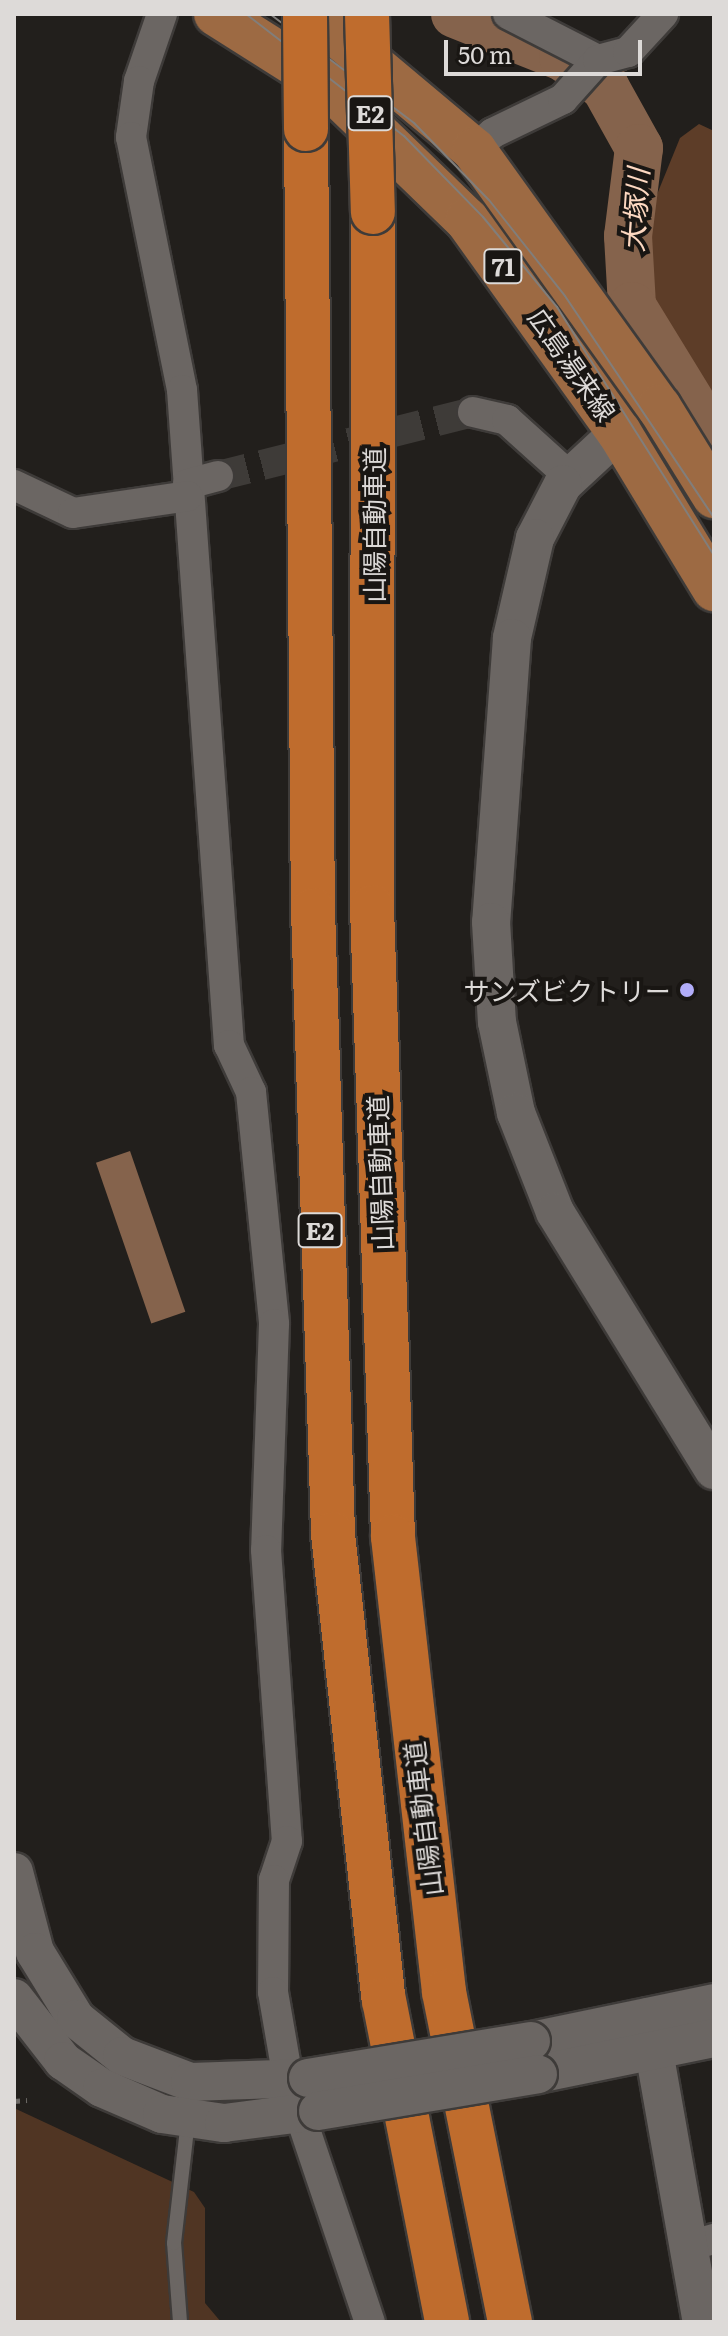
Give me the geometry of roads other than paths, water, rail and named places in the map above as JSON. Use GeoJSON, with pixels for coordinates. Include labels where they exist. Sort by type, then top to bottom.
{"type":"FeatureCollection","features":[{"type":"Feature","properties":{"kind":"highway","name":"E2"},"geometry":{"type":"LineString","coordinates":[[305,14],[313,910],[333,1534],[384,2000],[447,2322]]}},
{"type":"Feature","properties":{"kind":"highway","name":"山陽自動車道"},"geometry":{"type":"LineString","coordinates":[[367,14],[373,212],[372,907],[393,1537],[444,1992],[510,2322]]}},
{"type":"Feature","properties":{"kind":"main road","name":"広島湯来線"},"geometry":{"type":"LineString","coordinates":[[216,14],[325,83],[403,153],[520,287],[619,432],[714,589]]}},
{"type":"Feature","properties":{"kind":"main road","name":"広島湯来線"},"geometry":{"type":"LineString","coordinates":[[312,14],[474,150],[659,407],[714,496]]}},
{"type":"Feature","properties":{"kind":"street"},"geometry":{"type":"LineString","coordinates":[[162,14],[139,81],[131,137],[182,390],[229,1045],[251,1092],[274,1324],[266,1550],[287,1841],[274,1880],[273,1992],[370,2322]]}},
{"type":"Feature","properties":{"kind":"street"},"geometry":{"type":"LineString","coordinates":[[508,14],[597,61]]}},
{"type":"Feature","properties":{"kind":"street"},"geometry":{"type":"LineString","coordinates":[[474,150],[493,133],[563,99],[597,61],[628,52],[663,14]]}},
{"type":"Feature","properties":{"kind":"street"},"geometry":{"type":"LineString","coordinates":[[473,412],[507,420],[570,477]]}},
{"type":"Feature","properties":{"kind":"street"},"geometry":{"type":"LineString","coordinates":[[619,432],[570,477],[535,538],[512,638],[491,922],[497,1022],[516,1113],[555,1212],[714,1470]]}},
{"type":"Feature","properties":{"kind":"street"},"geometry":{"type":"LineString","coordinates":[[20,499],[73,513],[188,490],[218,476]]}},
{"type":"Feature","properties":{"kind":"street"},"geometry":{"type":"LineString","coordinates":[[14,1872],[35,1952],[76,2019],[122,2056],[190,2082],[303,2096]]}},
{"type":"Feature","properties":{"kind":"street"},"geometry":{"type":"LineString","coordinates":[[14,1998],[63,2061],[102,2088],[188,2120],[303,2096],[652,2035],[714,2038]]}},
{"type":"Feature","properties":{"kind":"street"},"geometry":{"type":"LineString","coordinates":[[652,2035],[714,2003]]}},
{"type":"Feature","properties":{"kind":"street"},"geometry":{"type":"LineString","coordinates":[[652,2035],[701,2242],[702,2322]]}},
{"type":"Feature","properties":{"kind":"lane"},"geometry":{"type":"LineString","coordinates":[[180,2322],[174,2243],[190,2082]]}},
{"type":"Feature","properties":{"kind":"waterway","name":"大塚川"},"geometry":{"type":"LineString","coordinates":[[455,14],[563,57],[605,87],[639,148],[628,236],[632,306],[714,440]]}},
{"type":"Feature","properties":{"kind":"waterway"},"geometry":{"type":"LineString","coordinates":[[596,81],[625,67]]}},
{"type":"Feature","properties":{"kind":"tunnel"},"geometry":{"type":"LineString","coordinates":[[218,476],[473,412]]}},
{"type":"Feature","properties":{"kind":"tram line"},"geometry":{"type":"LineString","coordinates":[[246,14],[404,136],[483,217],[557,307],[714,555]]}},
{"type":"Feature","properties":{"kind":"tram line"},"geometry":{"type":"LineString","coordinates":[[270,14],[414,123],[489,200],[565,296],[714,518]]}},
{"type":"Feature","properties":{"kind":"place","name":"サンズビクトリー"},"geometry":{"type":"Point","coordinates":[687,990]}}]}
